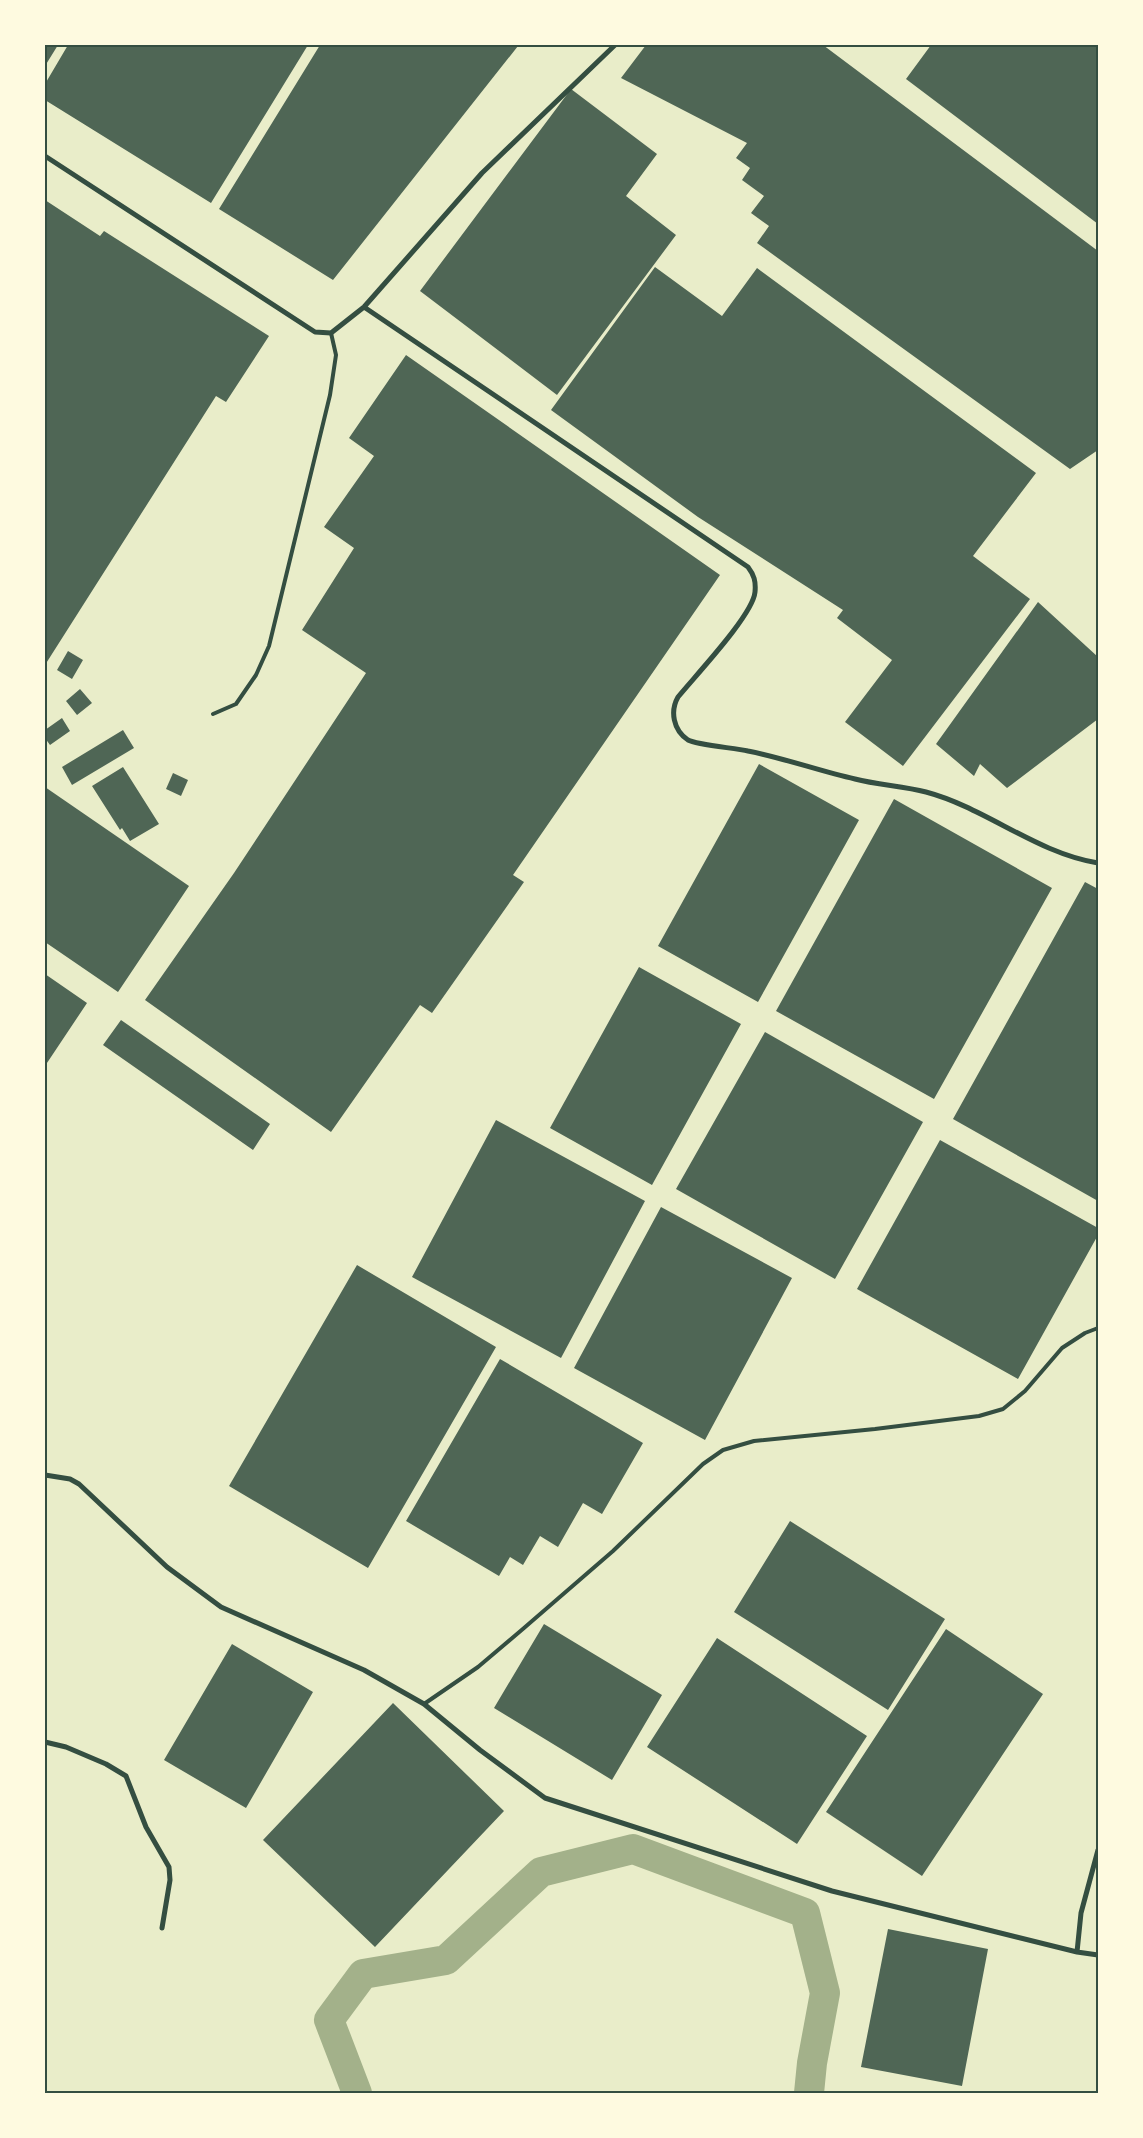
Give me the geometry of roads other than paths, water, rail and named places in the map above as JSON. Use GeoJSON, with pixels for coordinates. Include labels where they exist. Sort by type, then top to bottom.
{"type":"FeatureCollection","features":[{"type":"Feature","properties":{"kind":"street"},"geometry":{"type":"LineString","coordinates":[[45,156],[315,332],[331,334],[364,307],[482,173],[615,45]]}},
{"type":"Feature","properties":{"kind":"street"},"geometry":{"type":"LineString","coordinates":[[364,307],[739,562],[755,576],[755,594],[748,611],[678,696],[673,706],[674,720],[679,730],[689,740],[750,751],[855,780],[926,792],[960,805],[1059,853],[1098,863]]}},
{"type":"Feature","properties":{"kind":"street"},"geometry":{"type":"LineString","coordinates":[[45,1475],[70,1479],[79,1484],[167,1567],[221,1607],[364,1670],[424,1704],[480,1750],[545,1798],[832,1892],[1077,1952],[1098,1955]]}},
{"type":"Feature","properties":{"kind":"street"},"geometry":{"type":"LineString","coordinates":[[45,1742],[66,1746],[106,1764],[126,1776],[146,1827],[170,1867],[170,1880],[162,1928]]}},
{"type":"Feature","properties":{"kind":"street"},"geometry":{"type":"LineString","coordinates":[[1077,1952],[1081,1913],[1098,1850]]}},
{"type":"Feature","properties":{"kind":"lane"},"geometry":{"type":"LineString","coordinates":[[213,714],[236,704],[256,675],[269,646],[330,395],[336,355],[331,334]]}},
{"type":"Feature","properties":{"kind":"lane"},"geometry":{"type":"LineString","coordinates":[[424,1704],[478,1667],[504,1645],[613,1551],[703,1464],[724,1450],[754,1441],[979,1416],[1002,1409],[1025,1391],[1062,1348],[1085,1333],[1098,1328]]}},
{"type":"Feature","properties":{"kind":"waterway"},"geometry":{"type":"LineString","coordinates":[[357,2093],[329,2020],[363,1974],[446,1960],[541,1872],[633,1849],[805,1913],[825,1993],[812,2063],[809,2093]]}}]}
